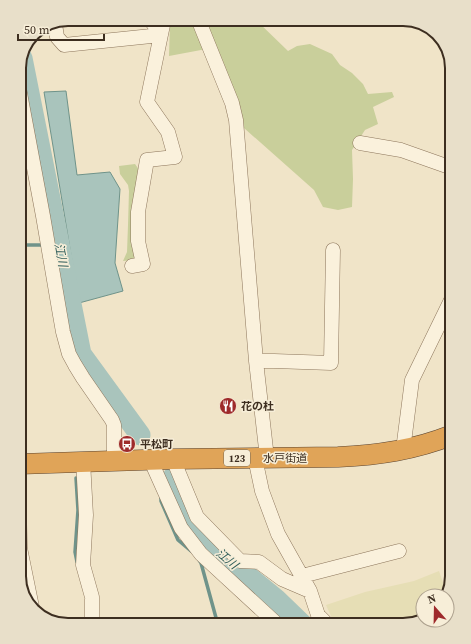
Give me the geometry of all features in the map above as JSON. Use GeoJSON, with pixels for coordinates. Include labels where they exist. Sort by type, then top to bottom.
{"type":"FeatureCollection","features":[{"type":"Feature","properties":{"kind":"highway","name":"水戸街道"},"geometry":{"type":"LineString","coordinates":[[26,464],[150,459],[360,456],[402,450],[445,437]]}},
{"type":"Feature","properties":{"kind":"street"},"geometry":{"type":"LineString","coordinates":[[155,26],[161,35]]}},
{"type":"Feature","properties":{"kind":"street"},"geometry":{"type":"LineString","coordinates":[[132,266],[143,264],[138,241],[138,212],[147,160],[175,157],[168,132],[147,102],[163,26]]}},
{"type":"Feature","properties":{"kind":"street"},"geometry":{"type":"LineString","coordinates":[[201,26],[232,103],[236,120],[256,362],[262,490],[278,534],[310,591],[315,618]]}},
{"type":"Feature","properties":{"kind":"street"},"geometry":{"type":"LineString","coordinates":[[56,28],[57,38],[64,45],[161,35]]}},
{"type":"Feature","properties":{"kind":"street"},"geometry":{"type":"LineString","coordinates":[[26,125],[63,332],[69,354],[75,365],[114,425],[114,460]]}},
{"type":"Feature","properties":{"kind":"street"},"geometry":{"type":"LineString","coordinates":[[360,143],[401,150],[445,166]]}},
{"type":"Feature","properties":{"kind":"street"},"geometry":{"type":"LineString","coordinates":[[256,362],[274,361],[331,363],[333,250]]}},
{"type":"Feature","properties":{"kind":"street"},"geometry":{"type":"LineString","coordinates":[[402,450],[412,380],[445,312]]}},
{"type":"Feature","properties":{"kind":"street"},"geometry":{"type":"LineString","coordinates":[[150,459],[180,528],[201,554],[270,618]]}},
{"type":"Feature","properties":{"kind":"street"},"geometry":{"type":"LineString","coordinates":[[173,459],[197,517],[240,561],[259,562],[282,579],[310,591]]}},
{"type":"Feature","properties":{"kind":"street"},"geometry":{"type":"LineString","coordinates":[[83,461],[86,515],[83,566],[92,597],[92,618]]}},
{"type":"Feature","properties":{"kind":"street"},"geometry":{"type":"LineString","coordinates":[[302,576],[400,551]]}},
{"type":"Feature","properties":{"kind":"street"},"geometry":{"type":"LineString","coordinates":[[26,578],[29,592]]}},
{"type":"Feature","properties":{"kind":"shaded area"},"geometry":{"type":"Polygon","coordinates":[[[439,571],[444,586],[444,588],[415,588],[414,617],[332,618],[326,605],[365,592],[414,581],[439,571]]]}},
{"type":"Feature","properties":{"kind":"green space"},"geometry":{"type":"Polygon","coordinates":[[[170,26],[262,26],[288,51],[297,46],[310,44],[332,54],[340,65],[352,73],[363,84],[368,94],[392,92],[394,97],[373,107],[378,124],[365,130],[352,150],[352,207],[338,210],[323,207],[314,190],[244,128],[237,97],[217,47],[169,56],[170,26]]]}},
{"type":"Feature","properties":{"kind":"green space"},"geometry":{"type":"Polygon","coordinates":[[[135,164],[140,171],[136,256],[133,260],[123,261],[127,252],[129,191],[128,185],[120,174],[119,166],[135,164]]]}},
{"type":"Feature","properties":{"kind":"water"},"geometry":{"type":"Polygon","coordinates":[[[66,91],[77,175],[110,172],[120,189],[115,263],[123,291],[79,303],[44,92],[66,91]]]}},
{"type":"Feature","properties":{"kind":"waterway","name":"江川"},"geometry":{"type":"LineString","coordinates":[[26,78],[81,354],[140,435]]}},
{"type":"Feature","properties":{"kind":"waterway","name":"江川"},"geometry":{"type":"LineString","coordinates":[[52,244],[59,244]]}},
{"type":"Feature","properties":{"kind":"waterway"},"geometry":{"type":"LineString","coordinates":[[26,245],[41,245]]}},
{"type":"Feature","properties":{"kind":"waterway"},"geometry":{"type":"LineString","coordinates":[[76,478],[78,510],[75,552],[77,562]]}},
{"type":"Feature","properties":{"kind":"waterway","name":"江川"},"geometry":{"type":"LineString","coordinates":[[172,478],[193,531],[276,599],[296,618]]}},
{"type":"Feature","properties":{"kind":"waterway"},"geometry":{"type":"LineString","coordinates":[[167,488],[173,482]]}},
{"type":"Feature","properties":{"kind":"waterway"},"geometry":{"type":"LineString","coordinates":[[161,497],[161,501],[178,540],[191,551]]}},
{"type":"Feature","properties":{"kind":"waterway"},"geometry":{"type":"LineString","coordinates":[[199,560],[216,618]]}},
{"type":"Feature","properties":{"kind":"place","name":"花の杜"},"geometry":{"type":"Point","coordinates":[228,406]}},
{"type":"Feature","properties":{"kind":"place","name":"平松町"},"geometry":{"type":"Point","coordinates":[127,444]}}]}
